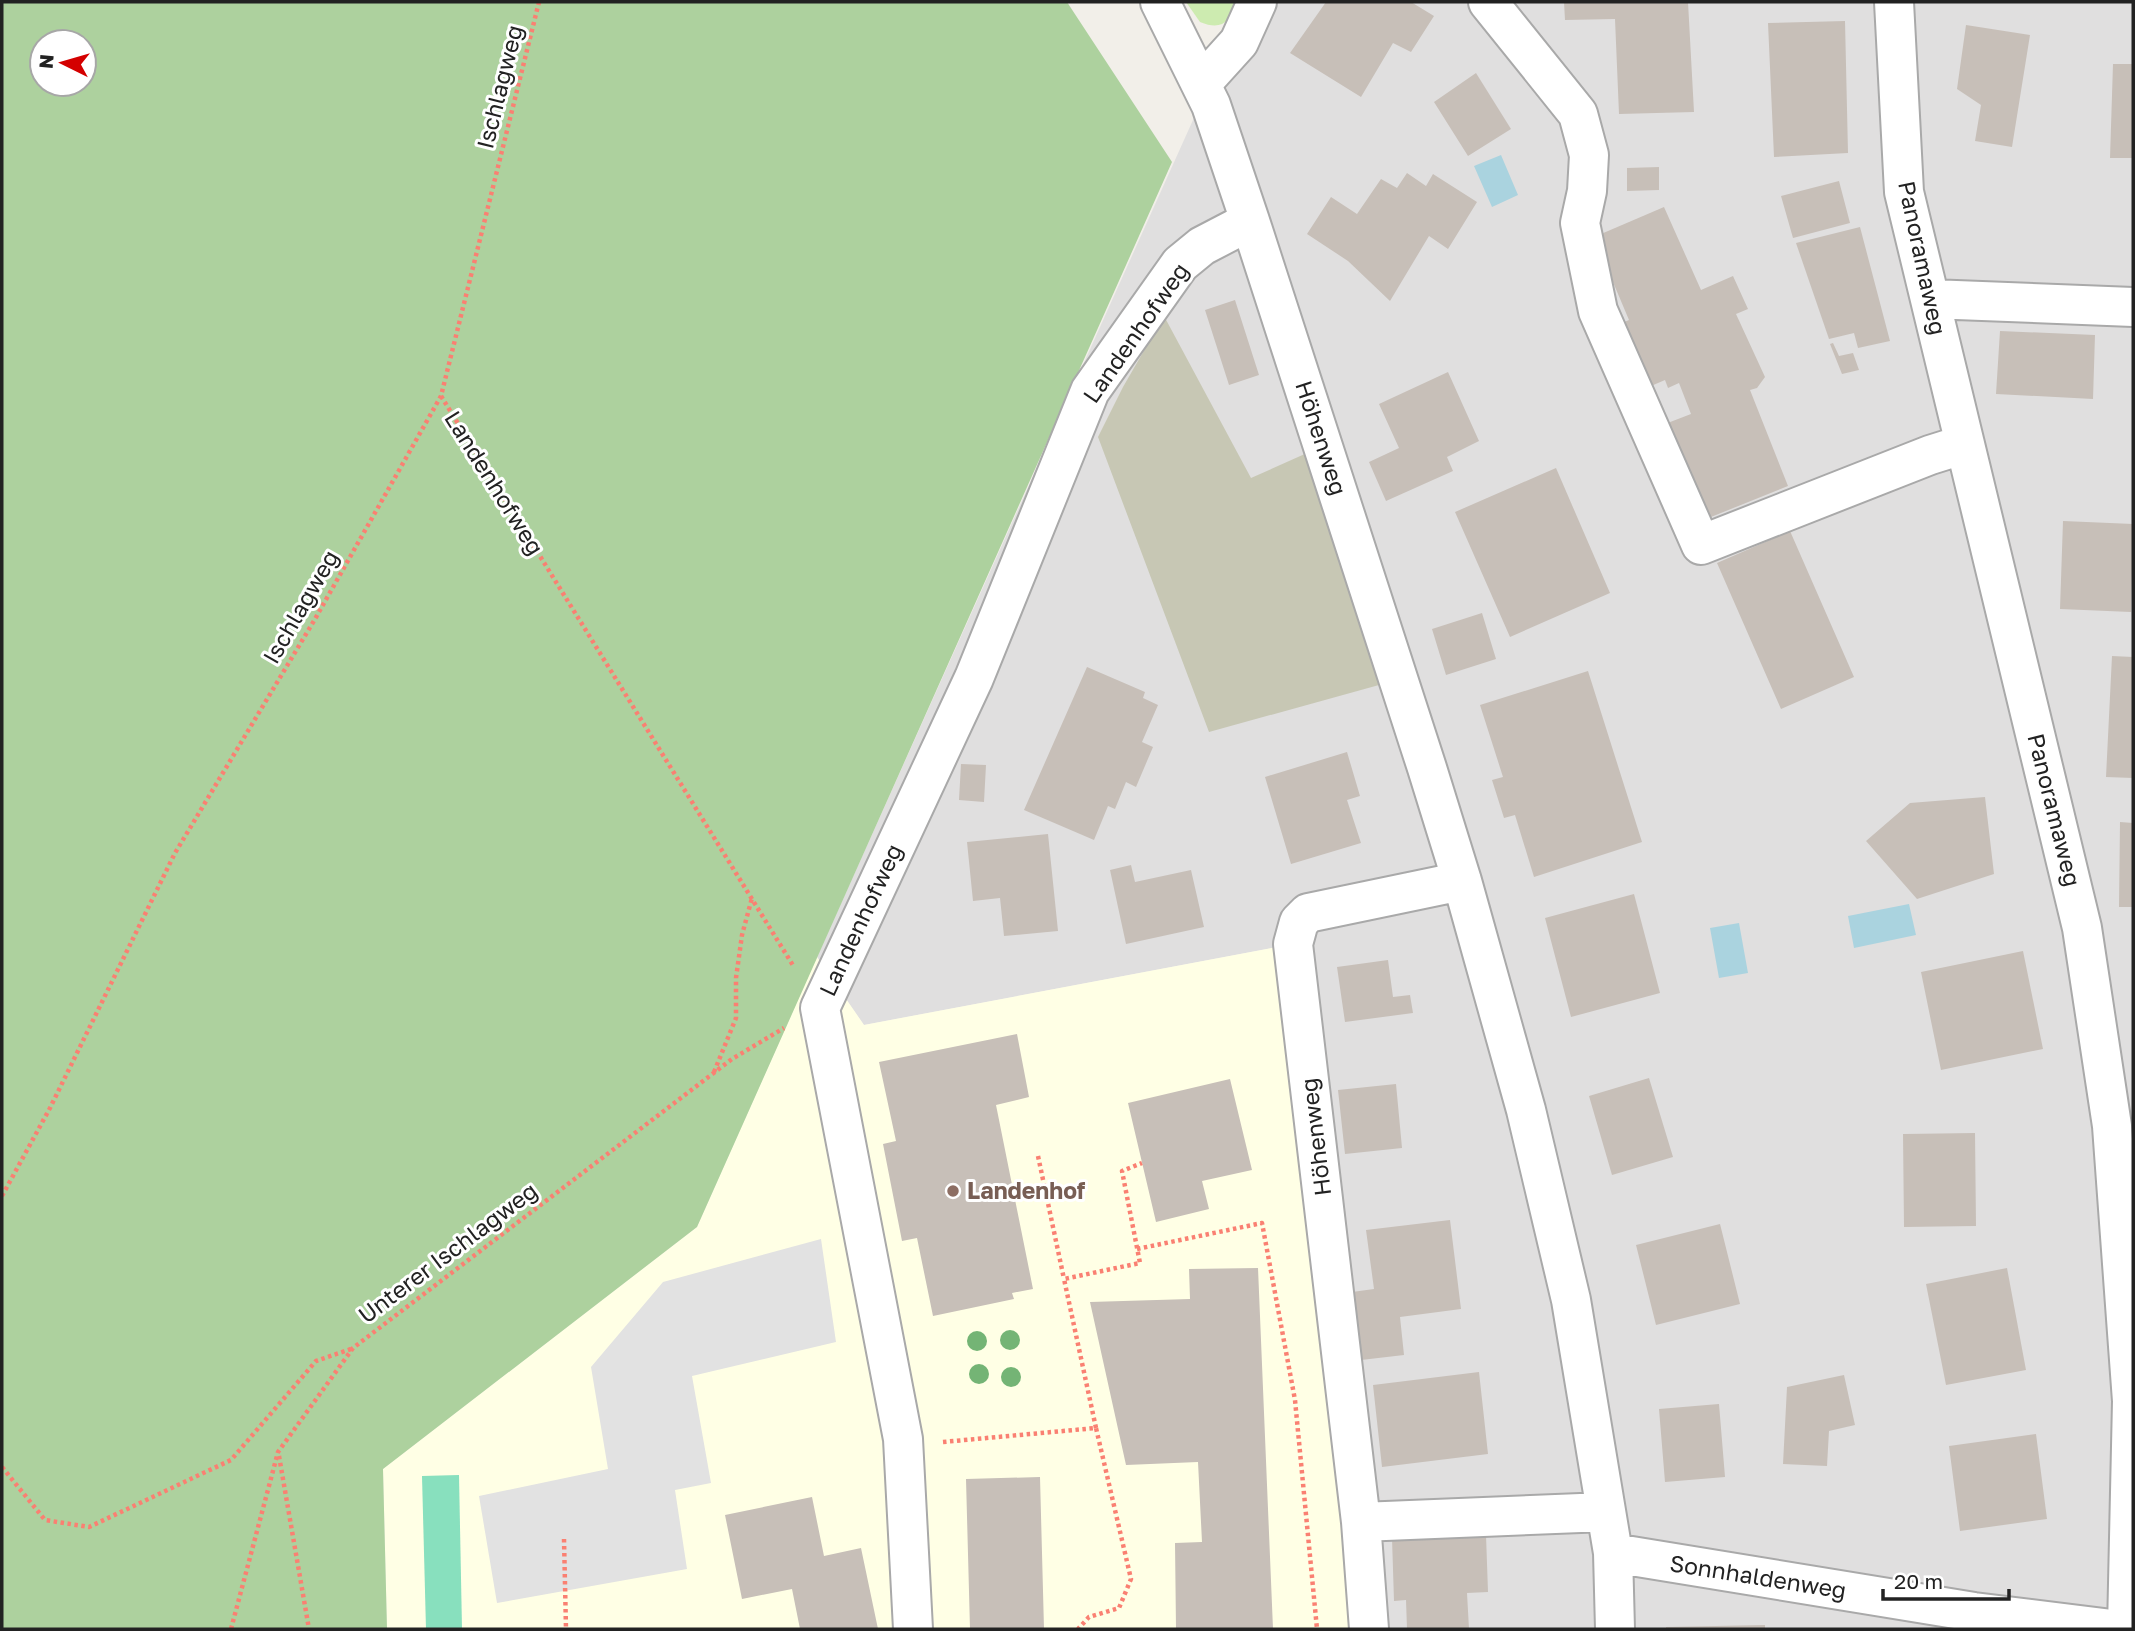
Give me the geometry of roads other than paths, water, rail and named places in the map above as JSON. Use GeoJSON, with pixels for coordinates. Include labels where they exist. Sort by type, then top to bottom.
{"type":"FeatureCollection","features":[{"type":"Feature","properties":{"kind":"street","name":"Höhenweg"},"geometry":{"type":"LineString","coordinates":[[1160,2],[1211,105],[1369,585],[1462,881],[1526,1110],[1570,1300],[1613,1553],[1615,1629]]}},
{"type":"Feature","properties":{"kind":"street"},"geometry":{"type":"LineString","coordinates":[[1201,84],[1240,42],[1257,2]]}},
{"type":"Feature","properties":{"kind":"street"},"geometry":{"type":"LineString","coordinates":[[1488,2],[1578,114],[1590,155],[1587,191],[1580,223],[1598,311],[1701,545],[1930,455],[1965,444]]}},
{"type":"Feature","properties":{"kind":"street","name":"Panoramaweg"},"geometry":{"type":"LineString","coordinates":[[1894,2],[1904,192],[2082,928],[2112,1126],[2132,1401],[2127,1629]]}},
{"type":"Feature","properties":{"kind":"street","name":"Landenhofweg"},"geometry":{"type":"LineString","coordinates":[[913,1629],[903,1446],[820,1008],[974,677],[1090,391],[1180,264],[1202,246],[1250,221]]}},
{"type":"Feature","properties":{"kind":"street"},"geometry":{"type":"LineString","coordinates":[[1930,299],[2133,307]]}},
{"type":"Feature","properties":{"kind":"street","name":"Höhenweg"},"geometry":{"type":"LineString","coordinates":[[1369,1629],[1360,1522],[1293,944],[1299,922],[1308,913],[1462,881]]}},
{"type":"Feature","properties":{"kind":"street"},"geometry":{"type":"LineString","coordinates":[[1360,1522],[1606,1512]]}},
{"type":"Feature","properties":{"kind":"street","name":"Sonnhaldenweg"},"geometry":{"type":"LineString","coordinates":[[1613,1553],[1974,1621],[2112,1629]]}},
{"type":"Feature","properties":{"kind":"water"},"geometry":{"type":"Polygon","coordinates":[[[1501,155],[1518,195],[1492,207],[1474,166],[1501,155]]]}},
{"type":"Feature","properties":{"kind":"water"},"geometry":{"type":"Polygon","coordinates":[[[1909,904],[1916,935],[1854,948],[1848,916],[1909,904]]]}},
{"type":"Feature","properties":{"kind":"water"},"geometry":{"type":"Polygon","coordinates":[[[1739,923],[1748,973],[1719,978],[1710,928],[1739,923]]]}},
{"type":"Feature","properties":{"kind":"place","name":"Landenhof"},"geometry":{"type":"Point","coordinates":[953,1191]}}]}
